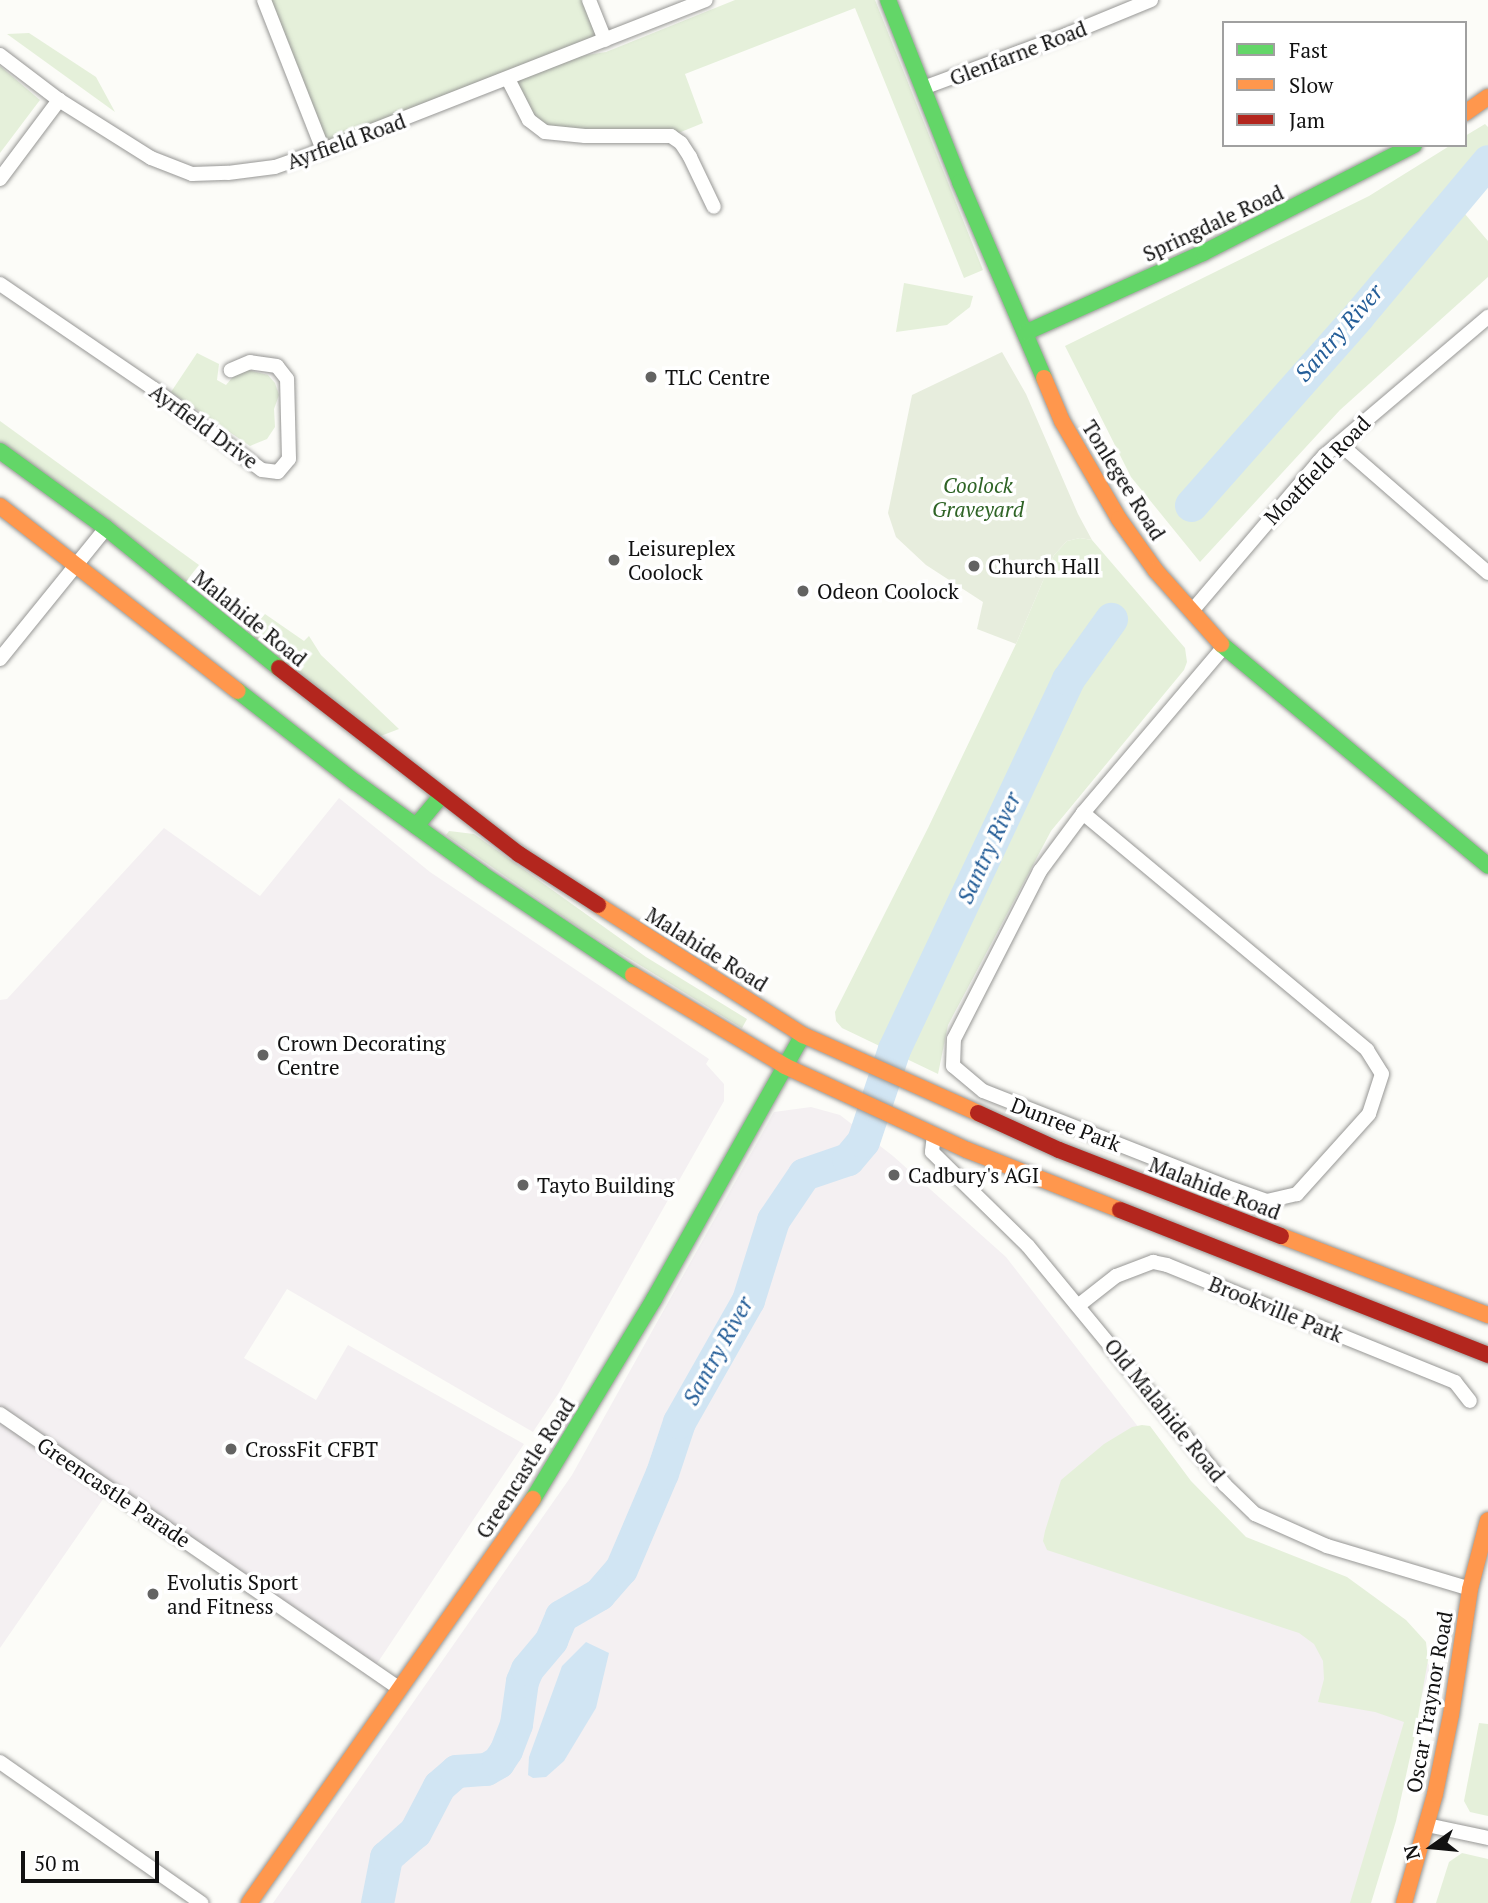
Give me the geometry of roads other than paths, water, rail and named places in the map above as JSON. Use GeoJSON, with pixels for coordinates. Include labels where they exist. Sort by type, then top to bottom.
{"type":"FeatureCollection","features":[{"type":"Feature","properties":{"kind":"main road","name":"Tonlegee Road"},"geometry":{"type":"LineString","coordinates":[[888,0],[1062,421],[1119,519],[1156,570],[1224,647],[1488,866]]}},
{"type":"Feature","properties":{"kind":"main road"},"geometry":{"type":"LineString","coordinates":[[1467,112],[1488,97]]}},
{"type":"Feature","properties":{"kind":"main road","name":"Springdale Road"},"geometry":{"type":"LineString","coordinates":[[1027,332],[1203,253],[1410,147]]}},
{"type":"Feature","properties":{"kind":"main road","name":"Malahide Road"},"geometry":{"type":"LineString","coordinates":[[0,451],[106,528],[519,854],[803,1035],[1059,1150],[1488,1315]]}},
{"type":"Feature","properties":{"kind":"main road"},"geometry":{"type":"LineString","coordinates":[[0,506],[355,782],[416,826],[623,969],[785,1066],[934,1135],[1077,1195],[1488,1355]]}},
{"type":"Feature","properties":{"kind":"main road"},"geometry":{"type":"LineString","coordinates":[[416,826],[442,795]]}},
{"type":"Feature","properties":{"kind":"main road","name":"Greencastle Road"},"geometry":{"type":"LineString","coordinates":[[249,1903],[548,1478],[654,1299],[803,1035]]}},
{"type":"Feature","properties":{"kind":"main road"},"geometry":{"type":"LineString","coordinates":[[1446,1298],[1488,1304]]}},
{"type":"Feature","properties":{"kind":"main road","name":"Oscar Traynor Road"},"geometry":{"type":"LineString","coordinates":[[1404,1903],[1427,1825],[1451,1715],[1470,1588],[1488,1520]]}},
{"type":"Feature","properties":{"kind":"street"},"geometry":{"type":"LineString","coordinates":[[264,0],[323,150]]}},
{"type":"Feature","properties":{"kind":"street"},"geometry":{"type":"LineString","coordinates":[[589,0],[605,40]]}},
{"type":"Feature","properties":{"kind":"street","name":"Ayrfield Road"},"geometry":{"type":"LineString","coordinates":[[0,55],[59,100],[151,158],[192,174],[275,167],[508,79],[706,0]]}},
{"type":"Feature","properties":{"kind":"street","name":"Glenfarne Road"},"geometry":{"type":"LineString","coordinates":[[923,88],[1066,36],[1147,1]]}},
{"type":"Feature","properties":{"kind":"street"},"geometry":{"type":"LineString","coordinates":[[508,79],[529,120],[545,132],[585,136],[671,136],[681,143],[691,157],[714,207]]}},
{"type":"Feature","properties":{"kind":"street"},"geometry":{"type":"LineString","coordinates":[[0,179],[59,100]]}},
{"type":"Feature","properties":{"kind":"street","name":"Ayrfield Drive"},"geometry":{"type":"LineString","coordinates":[[0,284],[154,389],[262,470],[278,472],[289,459],[287,379],[277,366],[250,362],[231,370]]}},
{"type":"Feature","properties":{"kind":"street","name":"Moatfield Road"},"geometry":{"type":"LineString","coordinates":[[1192,611],[1317,464],[1341,445],[1358,424],[1488,317]]}},
{"type":"Feature","properties":{"kind":"street"},"geometry":{"type":"LineString","coordinates":[[1341,445],[1488,573]]}},
{"type":"Feature","properties":{"kind":"street"},"geometry":{"type":"LineString","coordinates":[[0,659],[106,528]]}},
{"type":"Feature","properties":{"kind":"street","name":"Dunree Park"},"geometry":{"type":"LineString","coordinates":[[1083,813],[1367,1050],[1382,1074],[1369,1114],[1297,1194],[1267,1201],[1227,1187],[983,1091],[954,1066],[954,1039],[1040,871],[1083,813],[1224,647]]}},
{"type":"Feature","properties":{"kind":"street","name":"Old Malahide Road"},"geometry":{"type":"LineString","coordinates":[[934,1135],[932,1152],[1028,1246],[1225,1485],[1255,1514],[1327,1546],[1470,1588]]}},
{"type":"Feature","properties":{"kind":"street","name":"Brookville Park"},"geometry":{"type":"LineString","coordinates":[[1079,1306],[1116,1276],[1153,1262],[1167,1265],[1455,1382],[1462,1387],[1470,1401]]}},
{"type":"Feature","properties":{"kind":"street","name":"Greencastle Parade"},"geometry":{"type":"LineString","coordinates":[[0,1414],[400,1689]]}},
{"type":"Feature","properties":{"kind":"street"},"geometry":{"type":"LineString","coordinates":[[0,1762],[201,1903]]}},
{"type":"Feature","properties":{"kind":"street"},"geometry":{"type":"LineString","coordinates":[[1427,1825],[1488,1838]]}},
{"type":"Feature","properties":{"kind":"water"},"geometry":{"type":"Polygon","coordinates":[[[586,1642],[609,1653],[596,1708],[564,1761],[546,1777],[533,1778],[528,1775],[529,1757],[562,1666],[586,1642]]]}},
{"type":"Feature","properties":{"kind":"waterway","name":"Santry River"},"geometry":{"type":"LineString","coordinates":[[1191,505],[1358,316],[1488,161]]}},
{"type":"Feature","properties":{"kind":"waterway","name":"Santry River"},"geometry":{"type":"LineString","coordinates":[[377,1903],[386,1857],[415,1832],[439,1786],[456,1771],[486,1769],[498,1762],[506,1750],[516,1724],[522,1681],[527,1669],[551,1640],[561,1616],[599,1594],[621,1569],[662,1473],[679,1422],[748,1300],[773,1220],[804,1174],[848,1159],[863,1141],[894,1049],[1068,679],[1111,619]]}},
{"type":"Feature","properties":{"kind":"place","name":"TLC Centre"},"geometry":{"type":"Point","coordinates":[651,377]}},
{"type":"Feature","properties":{"kind":"place","name":"Leisureplex Coolock"},"geometry":{"type":"Point","coordinates":[614,560]}},
{"type":"Feature","properties":{"kind":"place","name":"Church Hall"},"geometry":{"type":"Point","coordinates":[974,566]}},
{"type":"Feature","properties":{"kind":"place","name":"Odeon Coolock"},"geometry":{"type":"Point","coordinates":[803,591]}},
{"type":"Feature","properties":{"kind":"place","name":"Crown Decorating Centre"},"geometry":{"type":"Point","coordinates":[263,1055]}},
{"type":"Feature","properties":{"kind":"place","name":"Cadbury's AGI"},"geometry":{"type":"Point","coordinates":[894,1175]}},
{"type":"Feature","properties":{"kind":"place","name":"Tayto Building"},"geometry":{"type":"Point","coordinates":[523,1185]}},
{"type":"Feature","properties":{"kind":"place","name":"CrossFit CFBT"},"geometry":{"type":"Point","coordinates":[231,1449]}},
{"type":"Feature","properties":{"kind":"place","name":"Evolutis Sport and Fitness"},"geometry":{"type":"Point","coordinates":[153,1594]}},
{"type":"Feature","properties":{"kind":"park label","name":"Coolock Graveyard"},"geometry":{"type":"Point","coordinates":[978,497]}}]}
